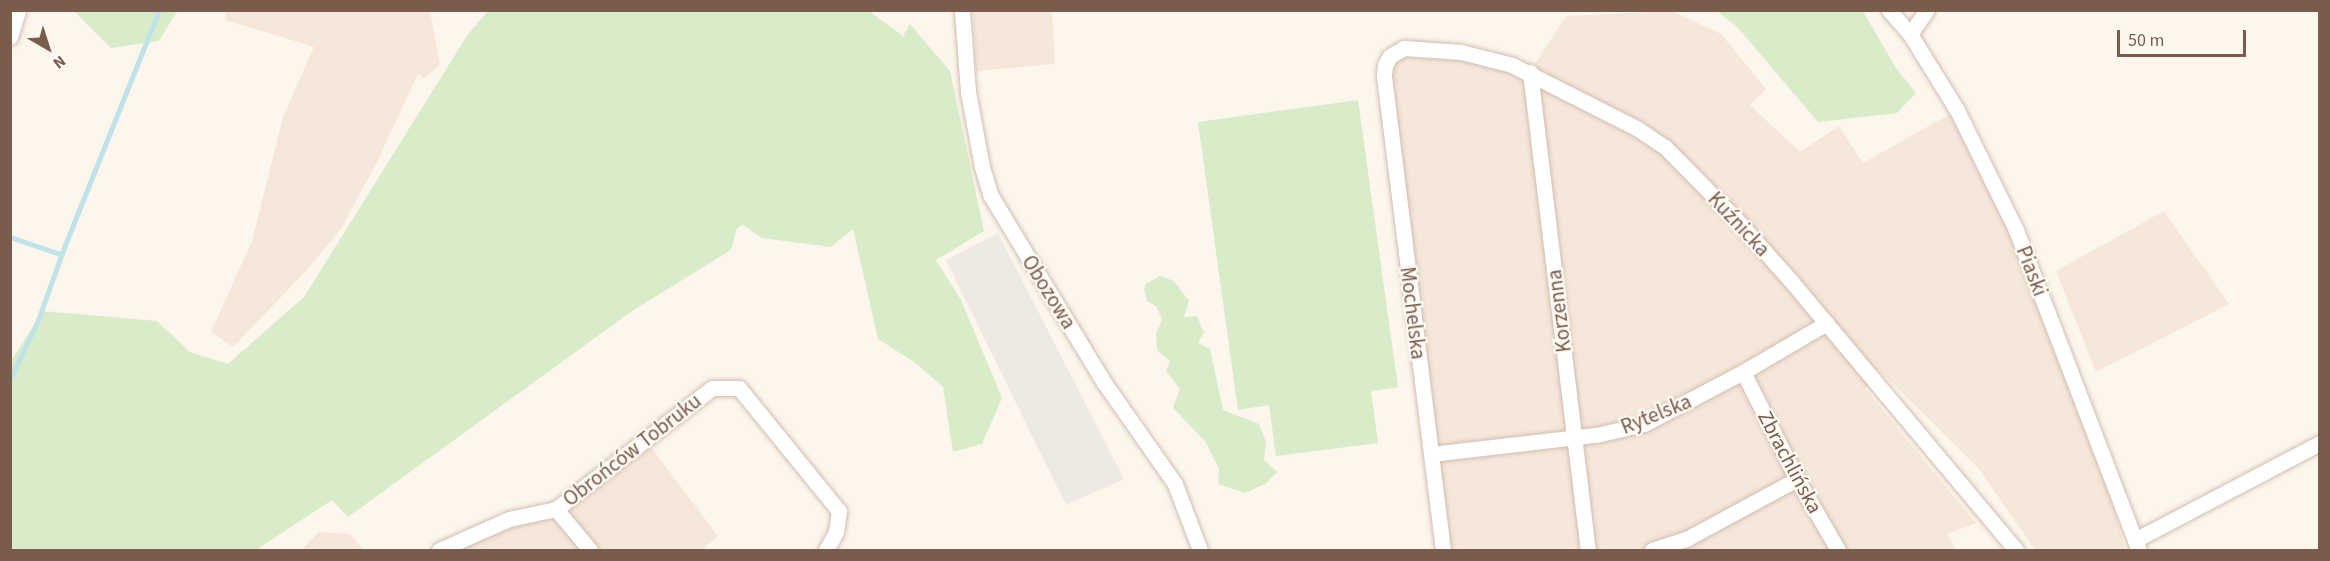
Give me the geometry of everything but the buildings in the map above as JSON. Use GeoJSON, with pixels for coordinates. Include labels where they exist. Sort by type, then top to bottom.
{"type":"FeatureCollection","features":[{"type":"Feature","properties":{"kind":"street"},"geometry":{"type":"LineString","coordinates":[[10,36],[18,10]]}},
{"type":"Feature","properties":{"kind":"street","name":"Obozowa"},"geometry":{"type":"LineString","coordinates":[[962,10],[968,92],[982,167],[991,196],[1103,381],[1175,484],[1200,550]]}},
{"type":"Feature","properties":{"kind":"street","name":"Piaski"},"geometry":{"type":"LineString","coordinates":[[1889,10],[1910,34],[1962,120],[2016,230],[2137,545]]}},
{"type":"Feature","properties":{"kind":"street"},"geometry":{"type":"LineString","coordinates":[[1910,34],[1927,10]]}},
{"type":"Feature","properties":{"kind":"street","name":"Kuźnicka"},"geometry":{"type":"LineString","coordinates":[[1384,75],[1390,56],[1404,48],[1461,52],[1530,72],[1638,129],[1665,147],[1735,218],[1827,323],[2016,550]]}},
{"type":"Feature","properties":{"kind":"street","name":"Korzenna"},"geometry":{"type":"LineString","coordinates":[[1530,72],[1588,550]]}},
{"type":"Feature","properties":{"kind":"street","name":"Mochelska"},"geometry":{"type":"LineString","coordinates":[[1384,75],[1443,550]]}},
{"type":"Feature","properties":{"kind":"street","name":"Rytelska"},"geometry":{"type":"LineString","coordinates":[[1431,454],[1623,430],[1644,423],[1743,372],[1827,323]]}},
{"type":"Feature","properties":{"kind":"street","name":"Zbrachlińska"},"geometry":{"type":"LineString","coordinates":[[1743,372],[1797,478],[1838,550]]}},
{"type":"Feature","properties":{"kind":"street","name":"Obrońców Tobruku"},"geometry":{"type":"LineString","coordinates":[[439,550],[509,519],[556,509],[712,388],[739,388],[839,512],[836,532],[826,550]]}},
{"type":"Feature","properties":{"kind":"street"},"geometry":{"type":"LineString","coordinates":[[2137,545],[2319,443]]}},
{"type":"Feature","properties":{"kind":"street"},"geometry":{"type":"LineString","coordinates":[[1652,550],[1688,538],[1797,478]]}},
{"type":"Feature","properties":{"kind":"street"},"geometry":{"type":"LineString","coordinates":[[556,509],[590,550]]}},
{"type":"Feature","properties":{"kind":"shaded area"},"geometry":{"type":"Polygon","coordinates":[[[225,11],[430,11],[440,64],[424,79],[418,74],[377,162],[341,229],[307,270],[233,347],[211,332],[252,241],[283,117],[314,47],[226,20],[225,11]]]}},
{"type":"Feature","properties":{"kind":"shaded area"},"geometry":{"type":"Polygon","coordinates":[[[973,11],[1052,11],[1055,64],[976,71],[973,11]]]}},
{"type":"Feature","properties":{"kind":"shaded area"},"geometry":{"type":"Polygon","coordinates":[[[1672,11],[1721,34],[1766,89],[1750,105],[1800,152],[1839,126],[1863,163],[1957,110],[2074,380],[2126,550],[2035,550],[1978,468],[1879,370],[1865,389],[1976,523],[1947,534],[1956,550],[1443,550],[1384,75],[1390,56],[1427,48],[1530,72],[1566,16],[1672,11]]]}},
{"type":"Feature","properties":{"kind":"shaded area"},"geometry":{"type":"Polygon","coordinates":[[[2164,211],[2229,304],[2096,372],[2056,271],[2164,211]]]}},
{"type":"Feature","properties":{"kind":"shaded area"},"geometry":{"type":"Polygon","coordinates":[[[998,233],[1124,479],[1066,505],[946,260],[998,233]]]}},
{"type":"Feature","properties":{"kind":"shaded area"},"geometry":{"type":"Polygon","coordinates":[[[645,439],[718,536],[702,550],[461,550],[459,540],[556,509],[645,439]]]}},
{"type":"Feature","properties":{"kind":"shaded area"},"geometry":{"type":"Polygon","coordinates":[[[319,532],[350,534],[364,550],[301,550],[319,532]]]}},
{"type":"Feature","properties":{"kind":"green space"},"geometry":{"type":"Polygon","coordinates":[[[74,11],[177,11],[159,41],[111,48],[74,11]]]}},
{"type":"Feature","properties":{"kind":"green space"},"geometry":{"type":"Polygon","coordinates":[[[488,11],[869,11],[903,36],[910,24],[950,71],[984,231],[936,260],[961,300],[1002,398],[982,444],[953,452],[943,387],[917,364],[878,339],[853,229],[831,247],[762,238],[743,225],[737,228],[731,250],[632,311],[348,517],[332,500],[256,550],[11,550],[11,361],[43,311],[157,321],[190,352],[228,364],[304,297],[468,34],[488,11]]]}},
{"type":"Feature","properties":{"kind":"green space"},"geometry":{"type":"Polygon","coordinates":[[[1717,11],[1863,11],[1896,68],[1916,93],[1897,113],[1818,122],[1738,28],[1717,11]]]}},
{"type":"Feature","properties":{"kind":"green space"},"geometry":{"type":"Polygon","coordinates":[[[1358,100],[1398,387],[1371,391],[1378,443],[1276,456],[1269,405],[1238,410],[1198,122],[1358,100]]]}},
{"type":"Feature","properties":{"kind":"green space"},"geometry":{"type":"Polygon","coordinates":[[[1160,276],[1174,281],[1189,301],[1184,317],[1197,316],[1204,333],[1198,343],[1210,349],[1223,410],[1259,424],[1266,442],[1264,460],[1277,472],[1265,484],[1245,493],[1218,484],[1219,469],[1205,441],[1173,408],[1180,389],[1166,371],[1170,361],[1157,350],[1156,333],[1162,320],[1156,306],[1147,301],[1144,290],[1146,284],[1160,276]]]}},
{"type":"Feature","properties":{"kind":"waterway"},"geometry":{"type":"LineString","coordinates":[[10,379],[38,320],[63,250],[159,10]]}},
{"type":"Feature","properties":{"kind":"waterway"},"geometry":{"type":"LineString","coordinates":[[10,237],[60,254]]}}]}
